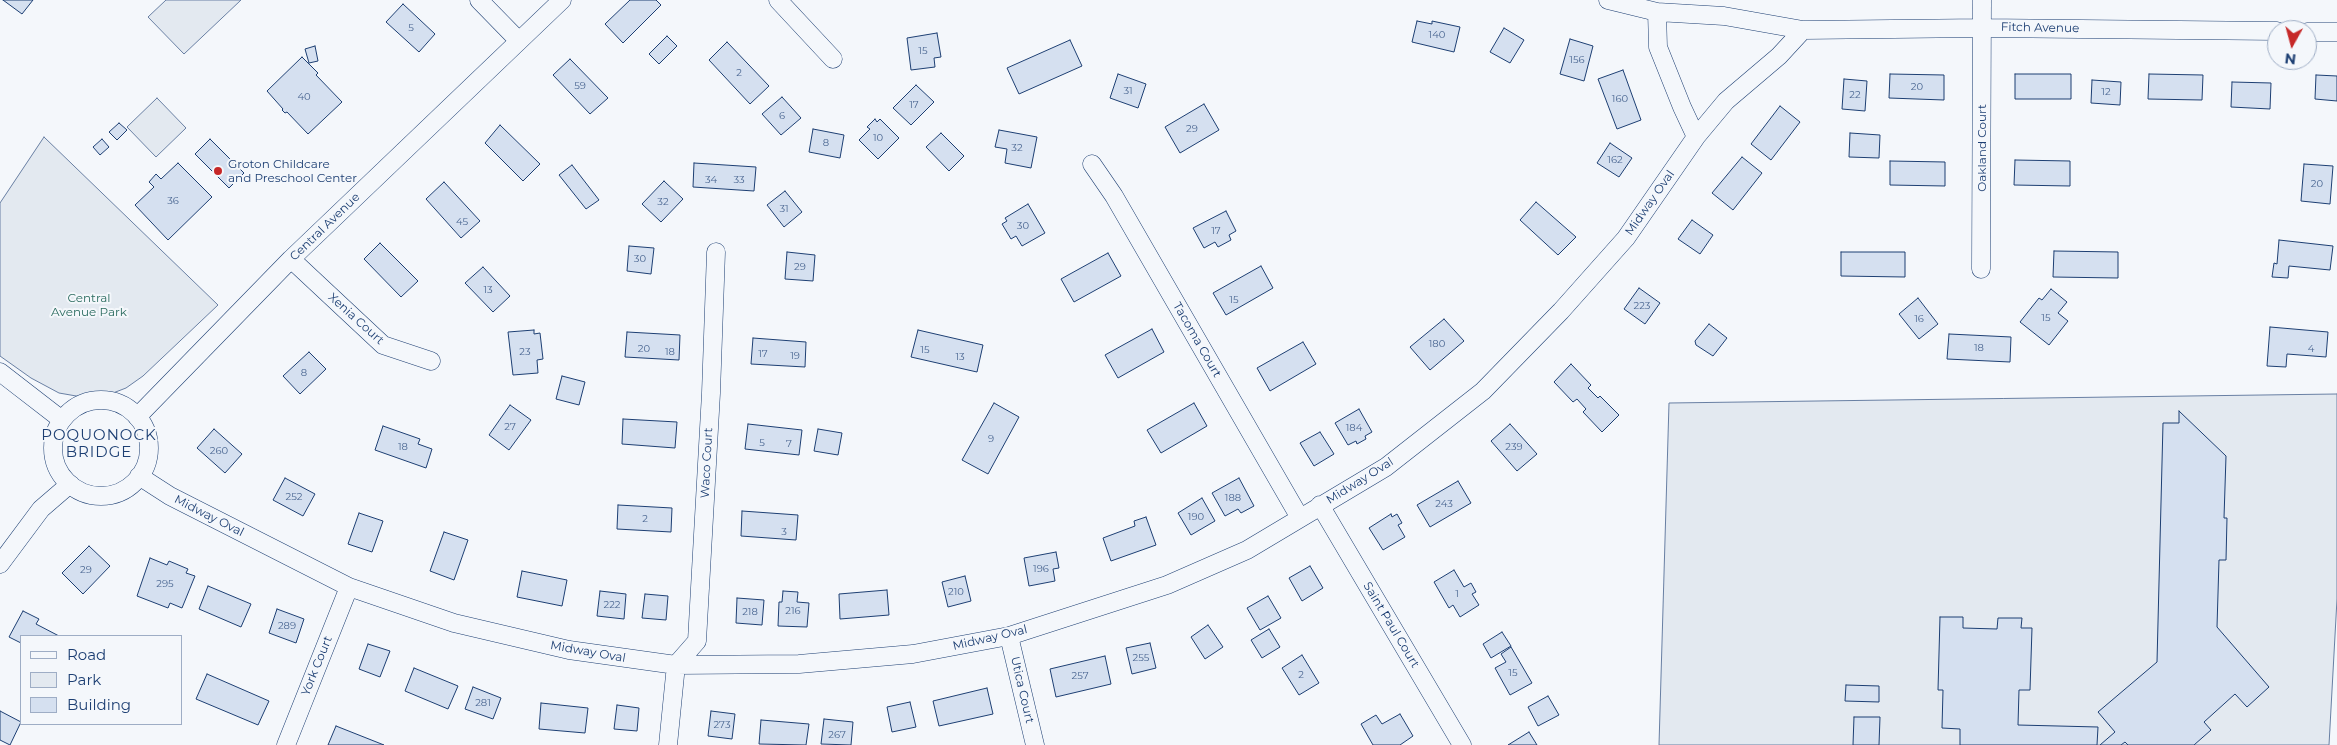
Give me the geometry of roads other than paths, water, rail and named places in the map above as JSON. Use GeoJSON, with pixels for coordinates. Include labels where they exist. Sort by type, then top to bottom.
{"type":"FeatureCollection","features":[{"type":"Feature","properties":{"kind":"street"},"geometry":{"type":"LineString","coordinates":[[480,0],[519,41]]}},
{"type":"Feature","properties":{"kind":"street","name":"Central Avenue"},"geometry":{"type":"LineString","coordinates":[[137,417],[291,259],[562,0]]}},
{"type":"Feature","properties":{"kind":"street"},"geometry":{"type":"LineString","coordinates":[[778,0],[833,59]]}},
{"type":"Feature","properties":{"kind":"street"},"geometry":{"type":"LineString","coordinates":[[1608,0],[1657,12],[1724,16],[1803,30]]}},
{"type":"Feature","properties":{"kind":"street","name":"Oakland Court"},"geometry":{"type":"LineString","coordinates":[[1982,0],[1982,269]]}},
{"type":"Feature","properties":{"kind":"street"},"geometry":{"type":"LineString","coordinates":[[1657,12],[1658,47],[1696,137]]}},
{"type":"Feature","properties":{"kind":"street","name":"Fitch Avenue"},"geometry":{"type":"LineString","coordinates":[[1803,30],[1982,28],[2267,31]]}},
{"type":"Feature","properties":{"kind":"street","name":"Midway Oval"},"geometry":{"type":"LineString","coordinates":[[139,476],[186,504],[349,587],[454,623],[569,650],[676,665],[799,664],[904,655],[1009,636],[1168,585],[1247,550],[1386,467],[1483,391],[1561,311],[1626,238],[1696,137],[1726,102],[1779,56],[1803,30]]}},
{"type":"Feature","properties":{"kind":"street"},"geometry":{"type":"LineString","coordinates":[[2317,32],[2337,32]]}},
{"type":"Feature","properties":{"kind":"street","name":"Tacoma Court"},"geometry":{"type":"LineString","coordinates":[[1092,164],[1114,196],[1300,518]]}},
{"type":"Feature","properties":{"kind":"street","name":"Waco Court"},"geometry":{"type":"LineString","coordinates":[[676,665],[697,641],[711,393],[716,252]]}},
{"type":"Feature","properties":{"kind":"street","name":"Xenia Court"},"geometry":{"type":"LineString","coordinates":[[291,259],[383,345],[431,361]]}},
{"type":"Feature","properties":{"kind":"street"},"geometry":{"type":"LineString","coordinates":[[0,372],[62,420]]}},
{"type":"Feature","properties":{"kind":"street"},"geometry":{"type":"LineString","coordinates":[[99,400],[120,404],[137,417],[146,432],[148,443],[146,461],[139,476],[125,489],[106,495],[87,494],[70,484],[60,472],[54,458],[55,434],[62,420],[78,406],[99,400]]}},
{"type":"Feature","properties":{"kind":"street"},"geometry":{"type":"LineString","coordinates":[[0,564],[41,509],[70,484]]}},
{"type":"Feature","properties":{"kind":"street","name":"Saint Paul Court"},"geometry":{"type":"LineString","coordinates":[[1320,506],[1462,745]]}},
{"type":"Feature","properties":{"kind":"street","name":"York Court"},"geometry":{"type":"LineString","coordinates":[[286,745],[349,587]]}},
{"type":"Feature","properties":{"kind":"street","name":"Utica Court"},"geometry":{"type":"LineString","coordinates":[[1009,636],[1035,745]]}},
{"type":"Feature","properties":{"kind":"street"},"geometry":{"type":"LineString","coordinates":[[668,745],[676,665]]}},
{"type":"Feature","properties":{"kind":"place","name":"Groton Childcare and Preschool Center"},"geometry":{"type":"Point","coordinates":[218,171]}},
{"type":"Feature","properties":{"kind":"district","name":"POQUONOCK BRIDGE"},"geometry":{"type":"Point","coordinates":[99,444]}},
{"type":"Feature","properties":{"kind":"park label","name":"Central Avenue Park"},"geometry":{"type":"Point","coordinates":[89,305]}}]}
